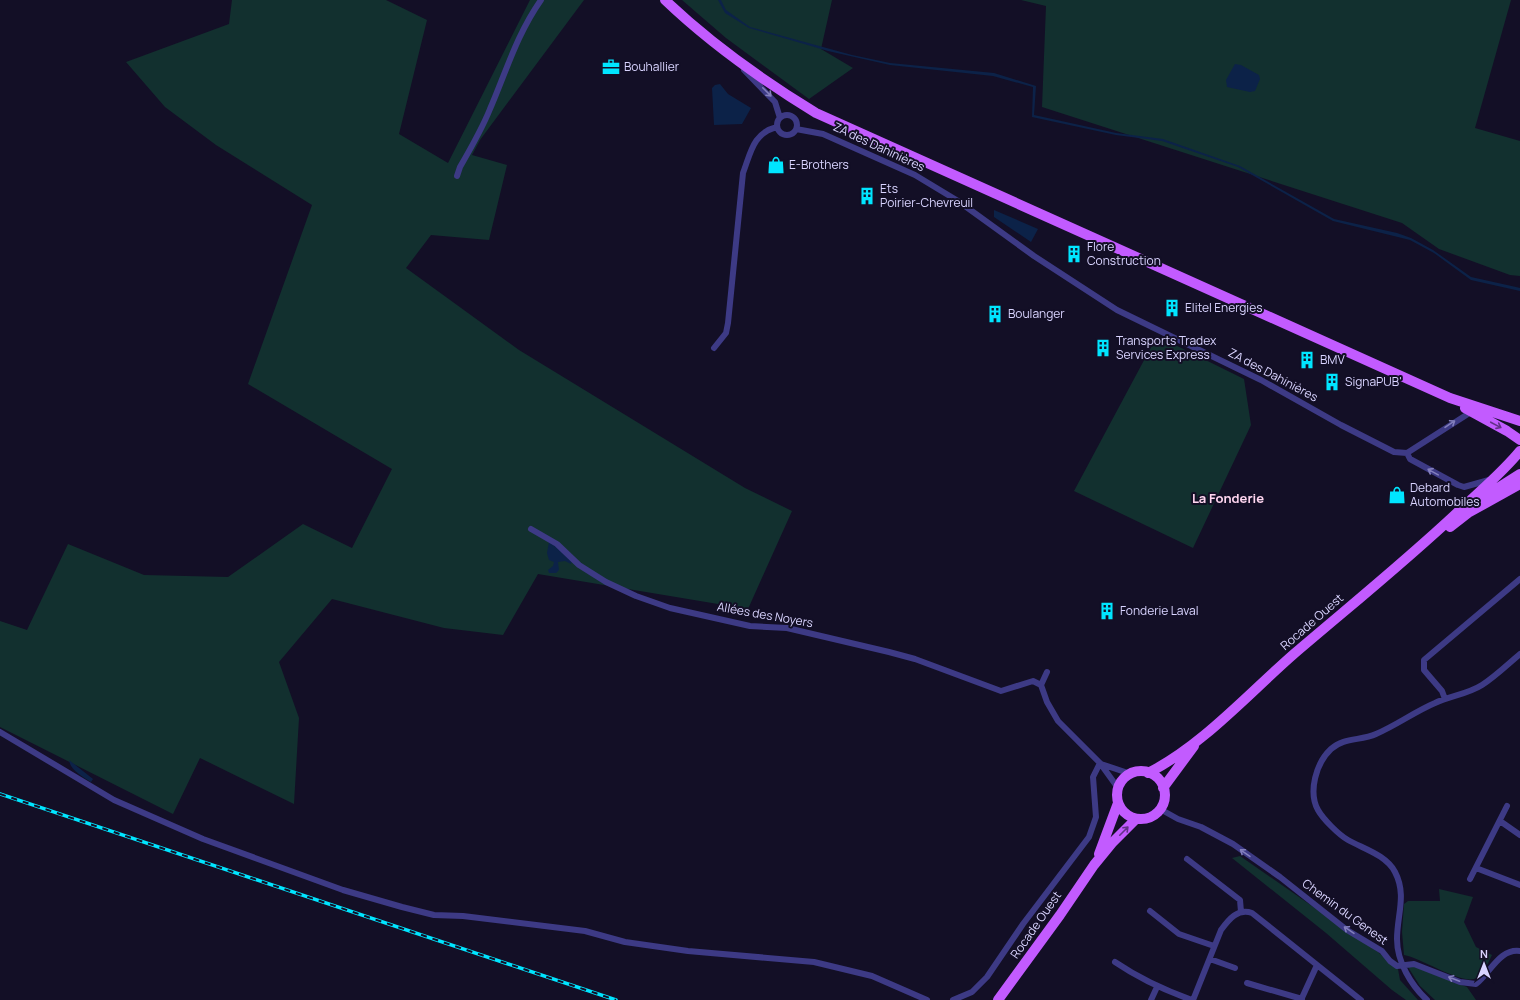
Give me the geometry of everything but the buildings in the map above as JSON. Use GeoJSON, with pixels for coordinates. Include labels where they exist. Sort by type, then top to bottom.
{"type":"FeatureCollection","features":[{"type":"Feature","properties":{"kind":"main road"},"geometry":{"type":"LineString","coordinates":[[665,0],[729,55],[780,91],[816,113],[1450,398],[1520,421]]}},
{"type":"Feature","properties":{"kind":"main road"},"geometry":{"type":"LineString","coordinates":[[1450,398],[1471,412],[1507,431],[1520,440],[1520,447]]}},
{"type":"Feature","properties":{"kind":"main road","name":"Rocade Ouest"},"geometry":{"type":"LineString","coordinates":[[1148,773],[1166,763],[1199,740],[1262,682],[1444,525],[1495,478],[1520,451]]}},
{"type":"Feature","properties":{"kind":"main road","name":"Rocade Ouest"},"geometry":{"type":"LineString","coordinates":[[1444,525],[1500,485],[1520,474]]}},
{"type":"Feature","properties":{"kind":"main road"},"geometry":{"type":"LineString","coordinates":[[1434,534],[1447,530],[1468,513],[1520,484]]}},
{"type":"Feature","properties":{"kind":"main road","name":"Rocade Ouest"},"geometry":{"type":"LineString","coordinates":[[1163,788],[1199,740]]}},
{"type":"Feature","properties":{"kind":"main road"},"geometry":{"type":"LineString","coordinates":[[1136,772],[1148,773],[1160,782],[1165,796],[1160,809],[1150,818],[1136,819],[1122,810],[1118,803],[1118,788],[1125,778],[1131,774],[1136,772]]}},
{"type":"Feature","properties":{"kind":"main road","name":"Rocade Ouest"},"geometry":{"type":"LineString","coordinates":[[1094,864],[1118,803]]}},
{"type":"Feature","properties":{"kind":"main road","name":"Rocade Ouest"},"geometry":{"type":"LineString","coordinates":[[998,1000],[1060,915],[1094,864],[1112,842],[1136,819]]}},
{"type":"Feature","properties":{"kind":"street"},"geometry":{"type":"LineString","coordinates":[[457,176],[460,167],[490,110],[514,48],[529,17],[541,0]]}},
{"type":"Feature","properties":{"kind":"street"},"geometry":{"type":"LineString","coordinates":[[729,55],[769,94],[775,102],[780,118],[778,127],[781,133],[788,135],[796,129],[796,120],[791,116],[785,115],[780,118]]}},
{"type":"Feature","properties":{"kind":"street"},"geometry":{"type":"LineString","coordinates":[[714,348],[726,333],[728,323],[743,173],[759,137],[765,131],[778,127]]}},
{"type":"Feature","properties":{"kind":"street","name":"ZA des Dahinières"},"geometry":{"type":"LineString","coordinates":[[796,129],[823,134],[915,175],[958,201],[1034,256],[1117,310],[1261,380],[1341,425],[1394,452],[1407,453],[1410,459],[1464,487],[1479,484],[1495,478]]}},
{"type":"Feature","properties":{"kind":"street"},"geometry":{"type":"LineString","coordinates":[[1407,453],[1471,412]]}},
{"type":"Feature","properties":{"kind":"street","name":"Allées des Noyers"},"geometry":{"type":"LineString","coordinates":[[531,529],[556,544],[579,565],[606,582],[636,596],[670,608],[750,626],[787,628],[889,652],[915,659],[1001,691],[1033,681],[1041,685]]}},
{"type":"Feature","properties":{"kind":"street"},"geometry":{"type":"LineString","coordinates":[[1445,699],[1442,691],[1424,670],[1424,660],[1520,579]]}},
{"type":"Feature","properties":{"kind":"street"},"geometry":{"type":"LineString","coordinates":[[1427,1000],[1417,990],[1403,966],[1397,940],[1402,900],[1401,884],[1390,864],[1378,855],[1346,839],[1337,832],[1318,811],[1314,786],[1315,778],[1323,761],[1331,749],[1343,741],[1374,736],[1392,728],[1423,709],[1482,685],[1520,654]]}},
{"type":"Feature","properties":{"kind":"street"},"geometry":{"type":"LineString","coordinates":[[1047,672],[1041,685],[1047,702],[1058,721],[1100,764],[1118,788]]}},
{"type":"Feature","properties":{"kind":"street"},"geometry":{"type":"LineString","coordinates":[[0,732],[114,800],[203,839],[343,890],[434,915],[463,916],[585,931],[625,942],[641,944],[725,954],[814,962],[872,976],[927,1000]]}},
{"type":"Feature","properties":{"kind":"street"},"geometry":{"type":"LineString","coordinates":[[1100,764],[1131,774]]}},
{"type":"Feature","properties":{"kind":"street"},"geometry":{"type":"LineString","coordinates":[[953,1000],[972,992],[987,977],[1023,924],[1089,837],[1096,817],[1093,777],[1100,764]]}},
{"type":"Feature","properties":{"kind":"street"},"geometry":{"type":"LineString","coordinates":[[1470,879],[1507,806]]}},
{"type":"Feature","properties":{"kind":"street","name":"Chemin du Genest"},"geometry":{"type":"LineString","coordinates":[[1160,809],[1178,819],[1201,827],[1233,844],[1280,877],[1347,930],[1382,951],[1393,964],[1403,966],[1414,964],[1460,982],[1476,984],[1483,978],[1502,955],[1509,952],[1520,951]]}},
{"type":"Feature","properties":{"kind":"street"},"geometry":{"type":"LineString","coordinates":[[1500,821],[1520,835]]}},
{"type":"Feature","properties":{"kind":"street"},"geometry":{"type":"LineString","coordinates":[[1187,859],[1240,900],[1241,912]]}},
{"type":"Feature","properties":{"kind":"street"},"geometry":{"type":"LineString","coordinates":[[1476,868],[1520,884]]}},
{"type":"Feature","properties":{"kind":"street"},"geometry":{"type":"LineString","coordinates":[[1150,911],[1179,934],[1214,946]]}},
{"type":"Feature","properties":{"kind":"street"},"geometry":{"type":"LineString","coordinates":[[1115,962],[1136,977],[1157,987],[1193,1000],[1214,946],[1228,920],[1241,912],[1252,913],[1361,1000]]}},
{"type":"Feature","properties":{"kind":"street"},"geometry":{"type":"LineString","coordinates":[[1210,959],[1235,968]]}},
{"type":"Feature","properties":{"kind":"street"},"geometry":{"type":"LineString","coordinates":[[1247,983],[1301,999],[1317,965]]}},
{"type":"Feature","properties":{"kind":"street"},"geometry":{"type":"LineString","coordinates":[[1151,1000],[1157,987]]}},
{"type":"Feature","properties":{"kind":"green space"},"geometry":{"type":"Polygon","coordinates":[[[232,0],[386,0],[427,20],[399,134],[448,163],[530,0],[584,0],[480,140],[472,155],[507,165],[489,240],[431,235],[406,268],[519,350],[745,488],[792,511],[748,609],[538,574],[503,635],[444,628],[332,599],[279,662],[299,718],[294,804],[200,758],[173,814],[0,727],[0,621],[27,630],[68,544],[144,575],[228,577],[303,524],[352,548],[392,469],[248,384],[312,205],[216,145],[165,107],[126,62],[229,24],[232,0]]]}},
{"type":"Feature","properties":{"kind":"green space"},"geometry":{"type":"Polygon","coordinates":[[[682,0],[832,0],[821,49],[853,68],[809,99],[726,38],[682,0]]]}},
{"type":"Feature","properties":{"kind":"green space"},"geometry":{"type":"Polygon","coordinates":[[[1021,0],[1511,0],[1475,128],[1520,141],[1520,276],[1510,275],[1439,249],[1402,223],[1042,107],[1046,6],[1021,0]]]}},
{"type":"Feature","properties":{"kind":"green space"},"geometry":{"type":"Polygon","coordinates":[[[1157,336],[1244,379],[1251,425],[1193,548],[1074,491],[1157,336]]]}},
{"type":"Feature","properties":{"kind":"green space"},"geometry":{"type":"Polygon","coordinates":[[[1240,856],[1378,952],[1398,969],[1400,980],[1418,1000],[1406,1000],[1392,990],[1326,933],[1232,858],[1240,856]]]}},
{"type":"Feature","properties":{"kind":"green space"},"geometry":{"type":"Polygon","coordinates":[[[1439,889],[1473,897],[1464,922],[1476,947],[1492,955],[1483,972],[1474,979],[1467,979],[1450,974],[1404,955],[1402,932],[1404,904],[1408,901],[1440,901],[1439,889]]]}},
{"type":"Feature","properties":{"kind":"green space"},"geometry":{"type":"Polygon","coordinates":[[[1413,966],[1467,987],[1476,1000],[1435,1000],[1420,986],[1408,967],[1413,966]]]}},
{"type":"Feature","properties":{"kind":"water"},"geometry":{"type":"Polygon","coordinates":[[[718,0],[721,0],[726,10],[750,27],[852,55],[890,63],[994,73],[1036,86],[1034,115],[1116,133],[1163,139],[1240,166],[1334,219],[1397,233],[1411,238],[1433,250],[1471,277],[1520,288],[1520,291],[1471,280],[1434,253],[1410,240],[1333,221],[1238,167],[1162,141],[1116,135],[1032,117],[1033,87],[993,76],[890,65],[828,51],[749,28],[725,13],[718,0]]]}},
{"type":"Feature","properties":{"kind":"water"},"geometry":{"type":"Polygon","coordinates":[[[1235,64],[1241,65],[1259,75],[1260,79],[1255,91],[1250,92],[1227,87],[1226,80],[1235,64]]]}},
{"type":"Feature","properties":{"kind":"water"},"geometry":{"type":"Polygon","coordinates":[[[720,84],[728,94],[751,108],[742,124],[714,125],[712,88],[715,85],[720,84]]]}},
{"type":"Feature","properties":{"kind":"water"},"geometry":{"type":"Polygon","coordinates":[[[994,210],[1038,229],[1031,242],[994,217],[994,210]]]}},
{"type":"Feature","properties":{"kind":"water"},"geometry":{"type":"Polygon","coordinates":[[[549,542],[572,560],[571,564],[565,561],[558,562],[559,570],[556,573],[549,573],[548,570],[553,566],[554,562],[549,560],[547,553],[549,542]]]}},
{"type":"Feature","properties":{"kind":"water"},"geometry":{"type":"Polygon","coordinates":[[[69,760],[93,779],[91,782],[74,770],[69,760]]]}},
{"type":"Feature","properties":{"kind":"railway"},"geometry":{"type":"LineString","coordinates":[[0,794],[616,1000]]}},
{"type":"Feature","properties":{"kind":"place","name":"Bouhallier"},"geometry":{"type":"Point","coordinates":[611,67]}},
{"type":"Feature","properties":{"kind":"place","name":"E-Brothers"},"geometry":{"type":"Point","coordinates":[776,165]}},
{"type":"Feature","properties":{"kind":"place","name":"Ets Poirier-Chevreuil"},"geometry":{"type":"Point","coordinates":[867,196]}},
{"type":"Feature","properties":{"kind":"place","name":"Flore Construction"},"geometry":{"type":"Point","coordinates":[1074,254]}},
{"type":"Feature","properties":{"kind":"place","name":"Elitel Energies"},"geometry":{"type":"Point","coordinates":[1172,308]}},
{"type":"Feature","properties":{"kind":"place","name":"Boulanger"},"geometry":{"type":"Point","coordinates":[995,314]}},
{"type":"Feature","properties":{"kind":"place","name":"Transports Tradex Services Express"},"geometry":{"type":"Point","coordinates":[1103,348]}},
{"type":"Feature","properties":{"kind":"place","name":"BMV"},"geometry":{"type":"Point","coordinates":[1307,360]}},
{"type":"Feature","properties":{"kind":"place","name":"SignaPUB'"},"geometry":{"type":"Point","coordinates":[1332,382]}},
{"type":"Feature","properties":{"kind":"place","name":"Debard Automobiles"},"geometry":{"type":"Point","coordinates":[1397,495]}},
{"type":"Feature","properties":{"kind":"place","name":"Fonderie Laval"},"geometry":{"type":"Point","coordinates":[1107,611]}},
{"type":"Feature","properties":{"kind":"district","name":"La Fonderie"},"geometry":{"type":"Point","coordinates":[1228,498]}}]}
